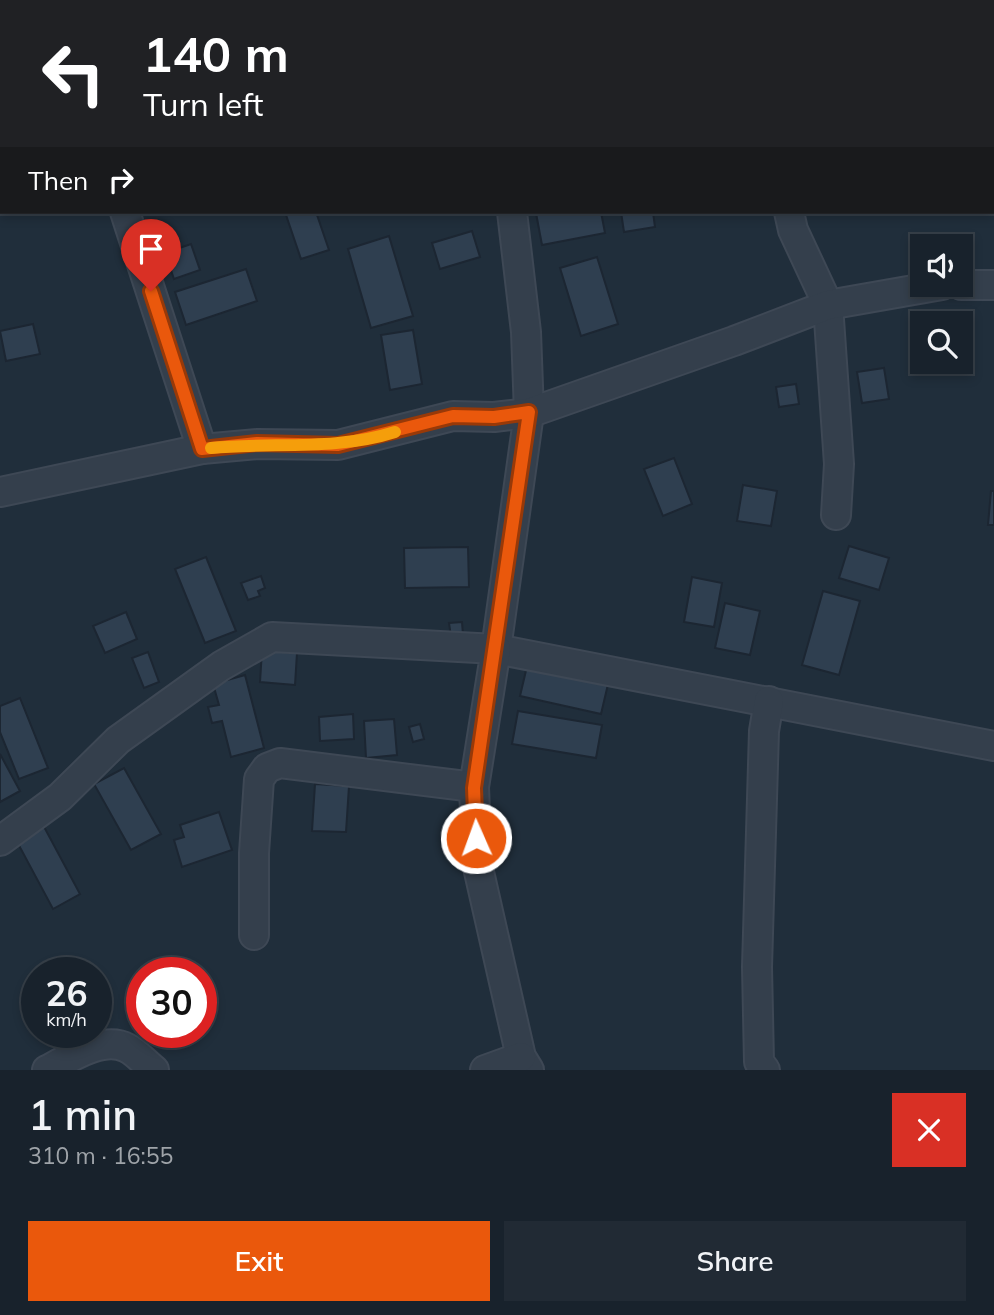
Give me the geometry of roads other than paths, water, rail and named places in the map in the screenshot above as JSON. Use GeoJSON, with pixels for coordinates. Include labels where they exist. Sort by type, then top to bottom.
{"type":"FeatureCollection","features":[{"type":"Feature","properties":{"kind":"street"},"geometry":{"type":"LineString","coordinates":[[126,214],[202,449]]}},
{"type":"Feature","properties":{"kind":"street"},"geometry":{"type":"LineString","coordinates":[[485,1070],[525,1063],[477,863],[474,788],[529,412],[526,332],[512,214]]}},
{"type":"Feature","properties":{"kind":"street"},"geometry":{"type":"LineString","coordinates":[[789,214],[793,230],[828,305],[839,464],[836,516]]}},
{"type":"Feature","properties":{"kind":"street"},"geometry":{"type":"LineString","coordinates":[[973,285],[994,285]]}},
{"type":"Feature","properties":{"kind":"street"},"geometry":{"type":"LineString","coordinates":[[0,492],[202,449],[257,443],[338,445],[453,416],[494,417],[529,412],[734,341],[828,305],[910,291]]}},
{"type":"Feature","properties":{"kind":"street"},"geometry":{"type":"LineString","coordinates":[[0,841],[60,797],[118,740],[221,666],[272,637],[496,649],[994,746]]}},
{"type":"Feature","properties":{"kind":"street"},"geometry":{"type":"LineString","coordinates":[[765,1070],[760,1062],[757,967],[764,731],[769,701]]}},
{"type":"Feature","properties":{"kind":"street"},"geometry":{"type":"LineString","coordinates":[[254,935],[254,853],[259,779],[267,768],[280,764],[474,788]]}},
{"type":"Feature","properties":{"kind":"street"},"geometry":{"type":"LineString","coordinates":[[47,1070],[82,1052],[113,1045],[127,1048],[154,1070]]}}]}
